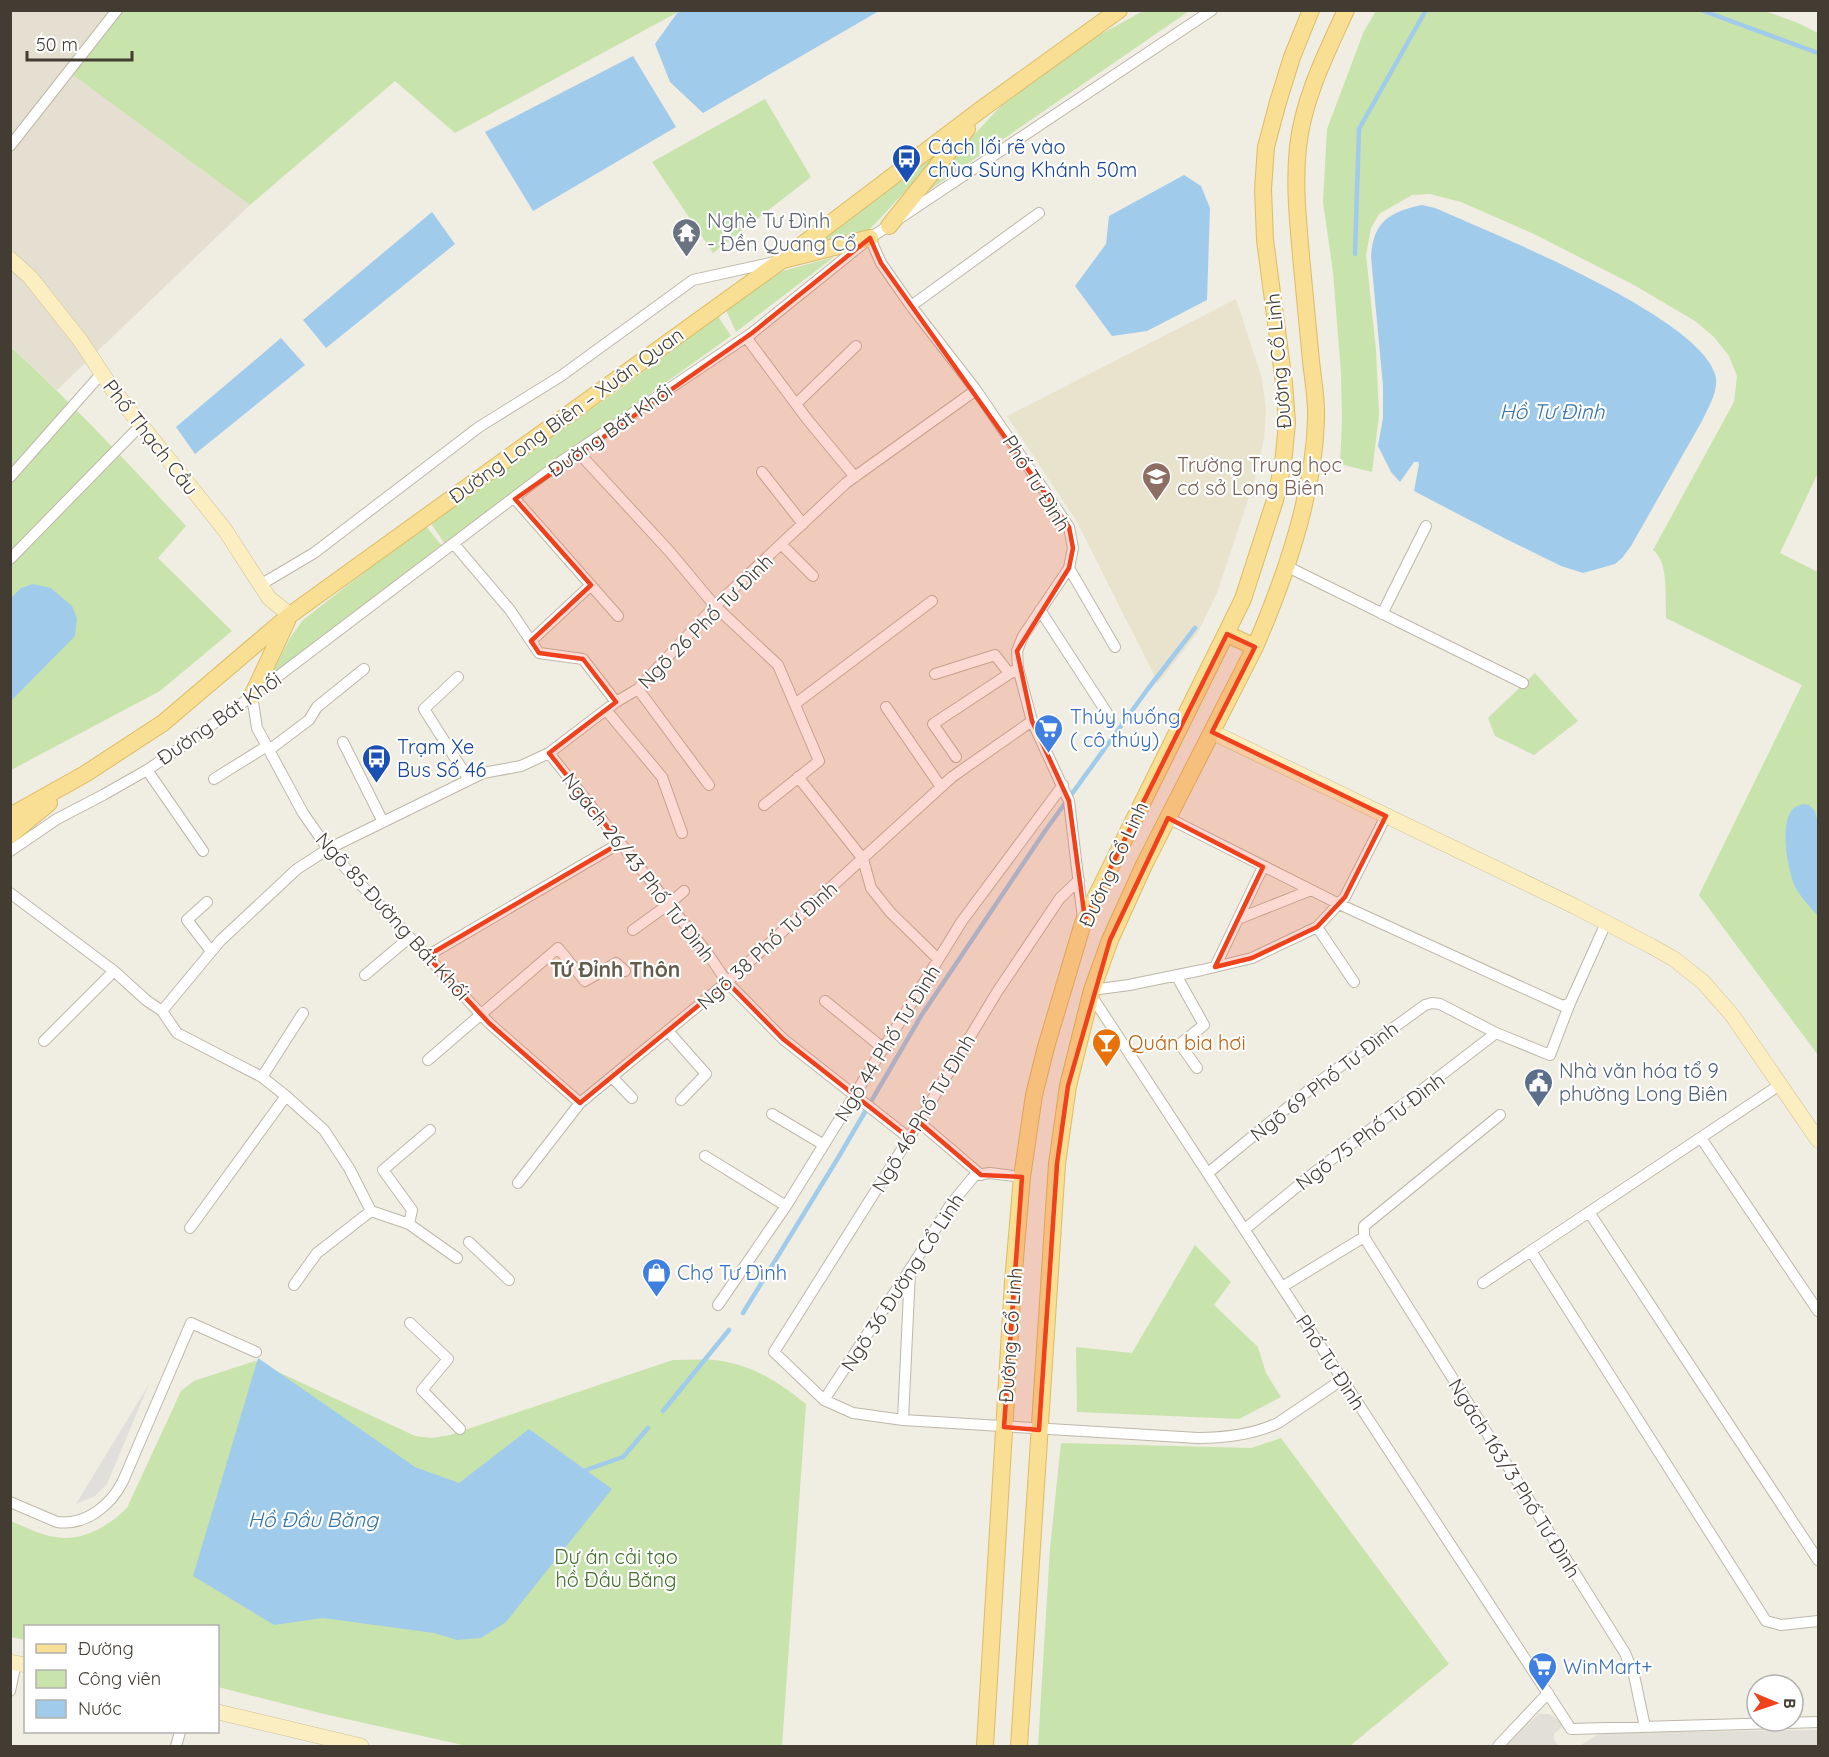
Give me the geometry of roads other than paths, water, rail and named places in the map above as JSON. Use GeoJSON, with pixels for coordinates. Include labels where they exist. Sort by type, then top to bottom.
{"type":"FeatureCollection","features":[{"type":"Feature","properties":{"kind":"main road","name":"Đường Long Biên – Xuân Quan"},"geometry":{"type":"LineString","coordinates":[[10,816],[85,774],[163,723],[290,615],[781,261],[983,108],[1119,10]]}},
{"type":"Feature","properties":{"kind":"main road"},"geometry":{"type":"LineString","coordinates":[[1298,10],[1304,27]]}},
{"type":"Feature","properties":{"kind":"main road","name":"Đường Cổ Linh"},"geometry":{"type":"LineString","coordinates":[[985,1746],[1013,1282],[1034,1095],[1083,923],[1243,599],[1275,500],[1283,464],[1287,423],[1265,240],[1263,189],[1266,147],[1278,102],[1311,10]]}},
{"type":"Feature","properties":{"kind":"main road","name":"Đường Cổ Linh"},"geometry":{"type":"LineString","coordinates":[[1019,1746],[1057,1164],[1068,1086],[1091,992],[1110,940],[1144,865],[1255,647],[1286,566],[1307,491],[1316,418],[1297,216],[1298,146],[1307,105],[1321,66],[1346,10]]}},
{"type":"Feature","properties":{"kind":"main road"},"geometry":{"type":"LineString","coordinates":[[889,226],[983,108]]}},
{"type":"Feature","properties":{"kind":"main road"},"geometry":{"type":"LineString","coordinates":[[781,261],[870,238]]}},
{"type":"Feature","properties":{"kind":"main road"},"geometry":{"type":"LineString","coordinates":[[252,696],[290,615]]}},
{"type":"Feature","properties":{"kind":"main road"},"geometry":{"type":"LineString","coordinates":[[1227,634],[1255,647]]}},
{"type":"Feature","properties":{"kind":"main road"},"geometry":{"type":"LineString","coordinates":[[10,835],[85,774]]}},
{"type":"Feature","properties":{"kind":"street"},"geometry":{"type":"LineString","coordinates":[[10,146],[117,10]]}},
{"type":"Feature","properties":{"kind":"street","name":"Đường Bát Khối"},"geometry":{"type":"LineString","coordinates":[[10,851],[57,819],[147,770],[252,696],[577,451],[746,337],[870,238],[1212,10]]}},
{"type":"Feature","properties":{"kind":"street"},"geometry":{"type":"LineString","coordinates":[[911,306],[1039,213]]}},
{"type":"Feature","properties":{"kind":"street","name":"Phố Tư Đình"},"geometry":{"type":"LineString","coordinates":[[870,238],[881,263],[976,390],[1069,527],[1073,548],[1069,568]]}},
{"type":"Feature","properties":{"kind":"street","name":"Phố Thạch Cầu"},"geometry":{"type":"LineString","coordinates":[[10,259],[30,277],[80,340],[141,425],[225,531],[269,598],[290,615]]}},
{"type":"Feature","properties":{"kind":"street"},"geometry":{"type":"LineString","coordinates":[[260,585],[314,553],[479,427],[561,376],[693,279],[781,261]]}},
{"type":"Feature","properties":{"kind":"street"},"geometry":{"type":"LineString","coordinates":[[746,337],[855,477]]}},
{"type":"Feature","properties":{"kind":"street"},"geometry":{"type":"LineString","coordinates":[[796,404],[856,346]]}},
{"type":"Feature","properties":{"kind":"street"},"geometry":{"type":"LineString","coordinates":[[10,477],[102,373]]}},
{"type":"Feature","properties":{"kind":"street","name":"Ngõ 26 Phố Tư Đình"},"geometry":{"type":"LineString","coordinates":[[162,1011],[220,941],[297,869],[328,849],[483,773],[521,766],[549,753],[616,702],[638,689],[715,606],[855,477],[976,390]]}},
{"type":"Feature","properties":{"kind":"street"},"geometry":{"type":"LineString","coordinates":[[10,559],[141,425]]}},
{"type":"Feature","properties":{"kind":"street"},"geometry":{"type":"LineString","coordinates":[[577,451],[670,552],[715,606],[778,666],[819,761],[764,805]]}},
{"type":"Feature","properties":{"kind":"street"},"geometry":{"type":"LineString","coordinates":[[762,472],[803,524]]}},
{"type":"Feature","properties":{"kind":"street"},"geometry":{"type":"LineString","coordinates":[[515,498],[618,616]]}},
{"type":"Feature","properties":{"kind":"street"},"geometry":{"type":"LineString","coordinates":[[1382,614],[1426,526]]}},
{"type":"Feature","properties":{"kind":"street"},"geometry":{"type":"LineString","coordinates":[[454,544],[510,610],[539,653],[583,659],[616,702]]}},
{"type":"Feature","properties":{"kind":"street"},"geometry":{"type":"LineString","coordinates":[[781,544],[813,576]]}},
{"type":"Feature","properties":{"kind":"street"},"geometry":{"type":"LineString","coordinates":[[1286,566],[1522,683]]}},
{"type":"Feature","properties":{"kind":"street"},"geometry":{"type":"LineString","coordinates":[[1083,923],[1069,801],[1032,722],[1014,671],[1017,651],[1023,636],[1069,568],[1115,647]]}},
{"type":"Feature","properties":{"kind":"street"},"geometry":{"type":"LineString","coordinates":[[531,641],[591,585]]}},
{"type":"Feature","properties":{"kind":"street"},"geometry":{"type":"LineString","coordinates":[[795,705],[932,601]]}},
{"type":"Feature","properties":{"kind":"street"},"geometry":{"type":"LineString","coordinates":[[1040,610],[1107,713]]}},
{"type":"Feature","properties":{"kind":"street"},"geometry":{"type":"LineString","coordinates":[[934,674],[995,654],[1014,671]]}},
{"type":"Feature","properties":{"kind":"street"},"geometry":{"type":"LineString","coordinates":[[214,779],[268,748],[309,720],[317,707],[364,669]]}},
{"type":"Feature","properties":{"kind":"street"},"geometry":{"type":"LineString","coordinates":[[956,757],[933,723],[1014,671]]}},
{"type":"Feature","properties":{"kind":"street"},"geometry":{"type":"LineString","coordinates":[[458,677],[424,709],[469,780]]}},
{"type":"Feature","properties":{"kind":"street"},"geometry":{"type":"LineString","coordinates":[[638,689],[709,785]]}},
{"type":"Feature","properties":{"kind":"street","name":"Ngõ 85 Đường Bát Khối"},"geometry":{"type":"LineString","coordinates":[[252,696],[257,728],[303,813],[328,849],[481,1013],[580,1103]]}},
{"type":"Feature","properties":{"kind":"street"},"geometry":{"type":"LineString","coordinates":[[886,707],[941,787]]}},
{"type":"Feature","properties":{"kind":"street"},"geometry":{"type":"LineString","coordinates":[[606,710],[662,777],[682,833]]}},
{"type":"Feature","properties":{"kind":"street","name":"Ngõ 38 Phố Tư Đình"},"geometry":{"type":"LineString","coordinates":[[518,1183],[580,1103],[727,982],[952,777],[1032,722]]}},
{"type":"Feature","properties":{"kind":"street"},"geometry":{"type":"LineString","coordinates":[[1212,732],[1606,923],[1674,959],[1703,982],[1732,1015],[1818,1140]]}},
{"type":"Feature","properties":{"kind":"street"},"geometry":{"type":"LineString","coordinates":[[343,742],[383,822]]}},
{"type":"Feature","properties":{"kind":"street","name":"Ngách 26/43 Phố Tư Đình"},"geometry":{"type":"LineString","coordinates":[[549,753],[706,951],[727,982],[783,1039],[909,1138]]}},
{"type":"Feature","properties":{"kind":"street"},"geometry":{"type":"LineString","coordinates":[[147,770],[203,851]]}},
{"type":"Feature","properties":{"kind":"street"},"geometry":{"type":"LineString","coordinates":[[798,777],[863,859],[871,888],[890,912],[938,959]]}},
{"type":"Feature","properties":{"kind":"street","name":"Ngõ 44 Phố Tư Đình"},"geometry":{"type":"LineString","coordinates":[[718,1305],[786,1206],[824,1145],[858,1098],[884,1049],[962,921],[1064,787]]}},
{"type":"Feature","properties":{"kind":"street"},"geometry":{"type":"LineString","coordinates":[[1091,992],[1252,958],[1317,927],[1339,904],[1350,888],[1386,816]]}},
{"type":"Feature","properties":{"kind":"street"},"geometry":{"type":"LineString","coordinates":[[1168,818],[1339,904],[1563,1006],[1570,1003]]}},
{"type":"Feature","properties":{"kind":"street"},"geometry":{"type":"LineString","coordinates":[[427,956],[620,843]]}},
{"type":"Feature","properties":{"kind":"street"},"geometry":{"type":"LineString","coordinates":[[1215,967],[1263,867]]}},
{"type":"Feature","properties":{"kind":"street","name":"Ngõ 46 Phố Tư Đình"},"geometry":{"type":"LineString","coordinates":[[824,1400],[774,1352],[919,1122],[997,992],[1060,898],[1079,880]]}},
{"type":"Feature","properties":{"kind":"street"},"geometry":{"type":"LineString","coordinates":[[1238,919],[1311,890]]}},
{"type":"Feature","properties":{"kind":"street"},"geometry":{"type":"LineString","coordinates":[[633,930],[684,891]]}},
{"type":"Feature","properties":{"kind":"street"},"geometry":{"type":"LineString","coordinates":[[10,892],[114,971],[162,1011],[177,1033],[262,1077],[286,1096],[324,1130],[349,1168],[371,1211],[410,1224],[457,1257]]}},
{"type":"Feature","properties":{"kind":"street"},"geometry":{"type":"LineString","coordinates":[[207,902],[187,921],[211,951]]}},
{"type":"Feature","properties":{"kind":"street"},"geometry":{"type":"LineString","coordinates":[[1496,1033],[1550,1055],[1570,1003],[1606,923]]}},
{"type":"Feature","properties":{"kind":"street"},"geometry":{"type":"LineString","coordinates":[[1317,927],[1354,982]]}},
{"type":"Feature","properties":{"kind":"street"},"geometry":{"type":"LineString","coordinates":[[365,975],[409,938]]}},
{"type":"Feature","properties":{"kind":"street"},"geometry":{"type":"LineString","coordinates":[[428,1060],[558,948],[585,981],[616,963],[625,971]]}},
{"type":"Feature","properties":{"kind":"street"},"geometry":{"type":"LineString","coordinates":[[44,1041],[114,971]]}},
{"type":"Feature","properties":{"kind":"street"},"geometry":{"type":"LineString","coordinates":[[1176,975],[1204,1025],[1180,1044],[1197,1068]]}},
{"type":"Feature","properties":{"kind":"street","name":"Phố Tư Đình"},"geometry":{"type":"LineString","coordinates":[[1091,992],[1571,1729],[1645,1727]]}},
{"type":"Feature","properties":{"kind":"street"},"geometry":{"type":"LineString","coordinates":[[825,1001],[884,1049]]}},
{"type":"Feature","properties":{"kind":"street","name":"Ngõ 69 Phố Tư Đình"},"geometry":{"type":"LineString","coordinates":[[1208,1173],[1320,1081],[1425,1005],[1432,1003],[1446,1007],[1496,1033]]}},
{"type":"Feature","properties":{"kind":"street"},"geometry":{"type":"LineString","coordinates":[[262,1077],[303,1013]]}},
{"type":"Feature","properties":{"kind":"street"},"geometry":{"type":"LineString","coordinates":[[668,1031],[706,1074],[681,1100]]}},
{"type":"Feature","properties":{"kind":"street","name":"Ngõ 75 Phố Tư Đình"},"geometry":{"type":"LineString","coordinates":[[1245,1229],[1315,1172],[1496,1033]]}},
{"type":"Feature","properties":{"kind":"street"},"geometry":{"type":"LineString","coordinates":[[612,1077],[632,1098]]}},
{"type":"Feature","properties":{"kind":"street"},"geometry":{"type":"LineString","coordinates":[[1483,1283],[1781,1084]]}},
{"type":"Feature","properties":{"kind":"street"},"geometry":{"type":"LineString","coordinates":[[190,1228],[286,1096]]}},
{"type":"Feature","properties":{"kind":"street"},"geometry":{"type":"LineString","coordinates":[[772,1114],[824,1145]]}},
{"type":"Feature","properties":{"kind":"street"},"geometry":{"type":"LineString","coordinates":[[1282,1287],[1364,1237],[1364,1226],[1500,1115]]}},
{"type":"Feature","properties":{"kind":"street"},"geometry":{"type":"LineString","coordinates":[[919,1122],[981,1174],[1023,1177]]}},
{"type":"Feature","properties":{"kind":"street"},"geometry":{"type":"LineString","coordinates":[[410,1224],[412,1210],[382,1170],[430,1130]]}},
{"type":"Feature","properties":{"kind":"street"},"geometry":{"type":"LineString","coordinates":[[1701,1137],[1818,1311]]}},
{"type":"Feature","properties":{"kind":"street"},"geometry":{"type":"LineString","coordinates":[[705,1156],[786,1206]]}},
{"type":"Feature","properties":{"kind":"street","name":"Ngõ 36 Đường Cổ Linh"},"geometry":{"type":"LineString","coordinates":[[824,1400],[951,1204],[975,1175],[981,1174]]}},
{"type":"Feature","properties":{"kind":"street"},"geometry":{"type":"LineString","coordinates":[[294,1285],[317,1253],[371,1211]]}},
{"type":"Feature","properties":{"kind":"street"},"geometry":{"type":"LineString","coordinates":[[1589,1212],[1818,1560]]}},
{"type":"Feature","properties":{"kind":"street","name":"Ngách 163/3 Phố Tư Đình"},"geometry":{"type":"LineString","coordinates":[[1364,1237],[1625,1653],[1634,1675],[1645,1727]]}},
{"type":"Feature","properties":{"kind":"street"},"geometry":{"type":"LineString","coordinates":[[469,1242],[509,1280]]}},
{"type":"Feature","properties":{"kind":"street"},"geometry":{"type":"LineString","coordinates":[[1531,1251],[1766,1621],[1781,1625],[1818,1621]]}},
{"type":"Feature","properties":{"kind":"street"},"geometry":{"type":"LineString","coordinates":[[903,1420],[910,1269]]}},
{"type":"Feature","properties":{"kind":"street"},"geometry":{"type":"LineString","coordinates":[[10,1502],[57,1522],[65,1523],[85,1517],[108,1504],[123,1481],[191,1323],[256,1352]]}},
{"type":"Feature","properties":{"kind":"street"},"geometry":{"type":"LineString","coordinates":[[410,1323],[448,1359],[422,1390],[460,1429]]}},
{"type":"Feature","properties":{"kind":"street"},"geometry":{"type":"LineString","coordinates":[[824,1400],[853,1413],[903,1420],[1198,1438],[1239,1436],[1266,1429],[1278,1424],[1343,1379]]}},
{"type":"Feature","properties":{"kind":"street"},"geometry":{"type":"LineString","coordinates":[[10,1691],[17,1663]]}},
{"type":"Feature","properties":{"kind":"street"},"geometry":{"type":"LineString","coordinates":[[1498,1746],[1548,1693]]}},
{"type":"Feature","properties":{"kind":"street"},"geometry":{"type":"LineString","coordinates":[[219,1712],[321,1742],[361,1746]]}},
{"type":"Feature","properties":{"kind":"street"},"geometry":{"type":"LineString","coordinates":[[1645,1727],[1818,1722]]}},
{"type":"Feature","properties":{"kind":"water"},"geometry":{"type":"Polygon","coordinates":[[[681,11],[879,11],[703,113],[670,82],[655,44],[677,13],[681,11]]]}},
{"type":"Feature","properties":{"kind":"water"},"geometry":{"type":"Polygon","coordinates":[[[633,56],[676,127],[533,211],[485,132],[633,56]]]}},
{"type":"Feature","properties":{"kind":"water"},"geometry":{"type":"Polygon","coordinates":[[[1184,175],[1201,186],[1210,208],[1207,300],[1147,331],[1112,336],[1075,286],[1106,244],[1109,216],[1184,175]]]}},
{"type":"Feature","properties":{"kind":"water","name":"Hồ Tư Đình"},"geometry":{"type":"Polygon","coordinates":[[[1422,205],[1435,208],[1544,256],[1634,303],[1672,327],[1700,351],[1715,374],[1715,392],[1702,421],[1631,546],[1615,564],[1583,573],[1561,566],[1414,491],[1418,462],[1414,462],[1400,482],[1391,472],[1378,446],[1383,418],[1383,386],[1371,257],[1372,245],[1379,227],[1392,215],[1422,205]]]}},
{"type":"Feature","properties":{"kind":"water"},"geometry":{"type":"Polygon","coordinates":[[[432,212],[455,244],[326,348],[303,320],[432,212]]]}},
{"type":"Feature","properties":{"kind":"water"},"geometry":{"type":"Polygon","coordinates":[[[281,338],[305,365],[195,454],[176,427],[281,338]]]}},
{"type":"Feature","properties":{"kind":"water"},"geometry":{"type":"Polygon","coordinates":[[[33,584],[51,588],[72,606],[77,618],[75,636],[11,701],[11,598],[21,588],[33,584]]]}},
{"type":"Feature","properties":{"kind":"water"},"geometry":{"type":"Polygon","coordinates":[[[1803,804],[1809,805],[1815,811],[1818,823],[1818,916],[1797,890],[1790,873],[1786,848],[1786,824],[1789,815],[1794,808],[1803,804]]]}},
{"type":"Feature","properties":{"kind":"water","name":"Hồ Đầu Băng"},"geometry":{"type":"Polygon","coordinates":[[[258,1358],[415,1467],[459,1483],[529,1429],[612,1489],[506,1622],[481,1638],[457,1640],[434,1633],[323,1618],[274,1625],[193,1576],[258,1358]]]}},
{"type":"Feature","properties":{"kind":"waterway"},"geometry":{"type":"LineString","coordinates":[[1355,254],[1359,129],[1426,10]]}},
{"type":"Feature","properties":{"kind":"waterway"},"geometry":{"type":"LineString","coordinates":[[1701,10],[1818,53]]}},
{"type":"Feature","properties":{"kind":"waterway"},"geometry":{"type":"LineString","coordinates":[[743,1313],[838,1158],[921,1016],[1045,831],[1195,628]]}},
{"type":"Feature","properties":{"kind":"waterway"},"geometry":{"type":"LineString","coordinates":[[663,1411],[729,1330]]}},
{"type":"Feature","properties":{"kind":"waterway"},"geometry":{"type":"LineString","coordinates":[[586,1470],[623,1457],[648,1428]]}},
{"type":"Feature","properties":{"kind":"place","name":"Cách lối rẽ vào chùa Sùng Khánh 50m"},"geometry":{"type":"Point","coordinates":[907,184]}},
{"type":"Feature","properties":{"kind":"place","name":"Nghè Tư Đình - Đền Quang Cổ"},"geometry":{"type":"Point","coordinates":[686,258]}},
{"type":"Feature","properties":{"kind":"place","name":"Trường Trung học cơ sở Long Biên"},"geometry":{"type":"Point","coordinates":[1156,502]}},
{"type":"Feature","properties":{"kind":"place","name":"Thúy huống ( cô thúy)"},"geometry":{"type":"Point","coordinates":[1049,754]}},
{"type":"Feature","properties":{"kind":"place","name":"Trạm Xe Bus Số 46"},"geometry":{"type":"Point","coordinates":[376,784]}},
{"type":"Feature","properties":{"kind":"place","name":"Quán bia hơi"},"geometry":{"type":"Point","coordinates":[1107,1068]}},
{"type":"Feature","properties":{"kind":"place","name":"Nhà văn hóa tổ 9 phường Long Biên"},"geometry":{"type":"Point","coordinates":[1538,1108]}},
{"type":"Feature","properties":{"kind":"place","name":"Chợ Tư Đình"},"geometry":{"type":"Point","coordinates":[656,1298]}},
{"type":"Feature","properties":{"kind":"place","name":"WinMart+"},"geometry":{"type":"Point","coordinates":[1542,1692]}},
{"type":"Feature","properties":{"kind":"district","name":"Tứ Đỉnh Thôn"},"geometry":{"type":"Point","coordinates":[615,969]}},
{"type":"Feature","properties":{"kind":"park label","name":"Dự án cải tạo hồ Đầu Băng"},"geometry":{"type":"Point","coordinates":[616,1568]}}]}
